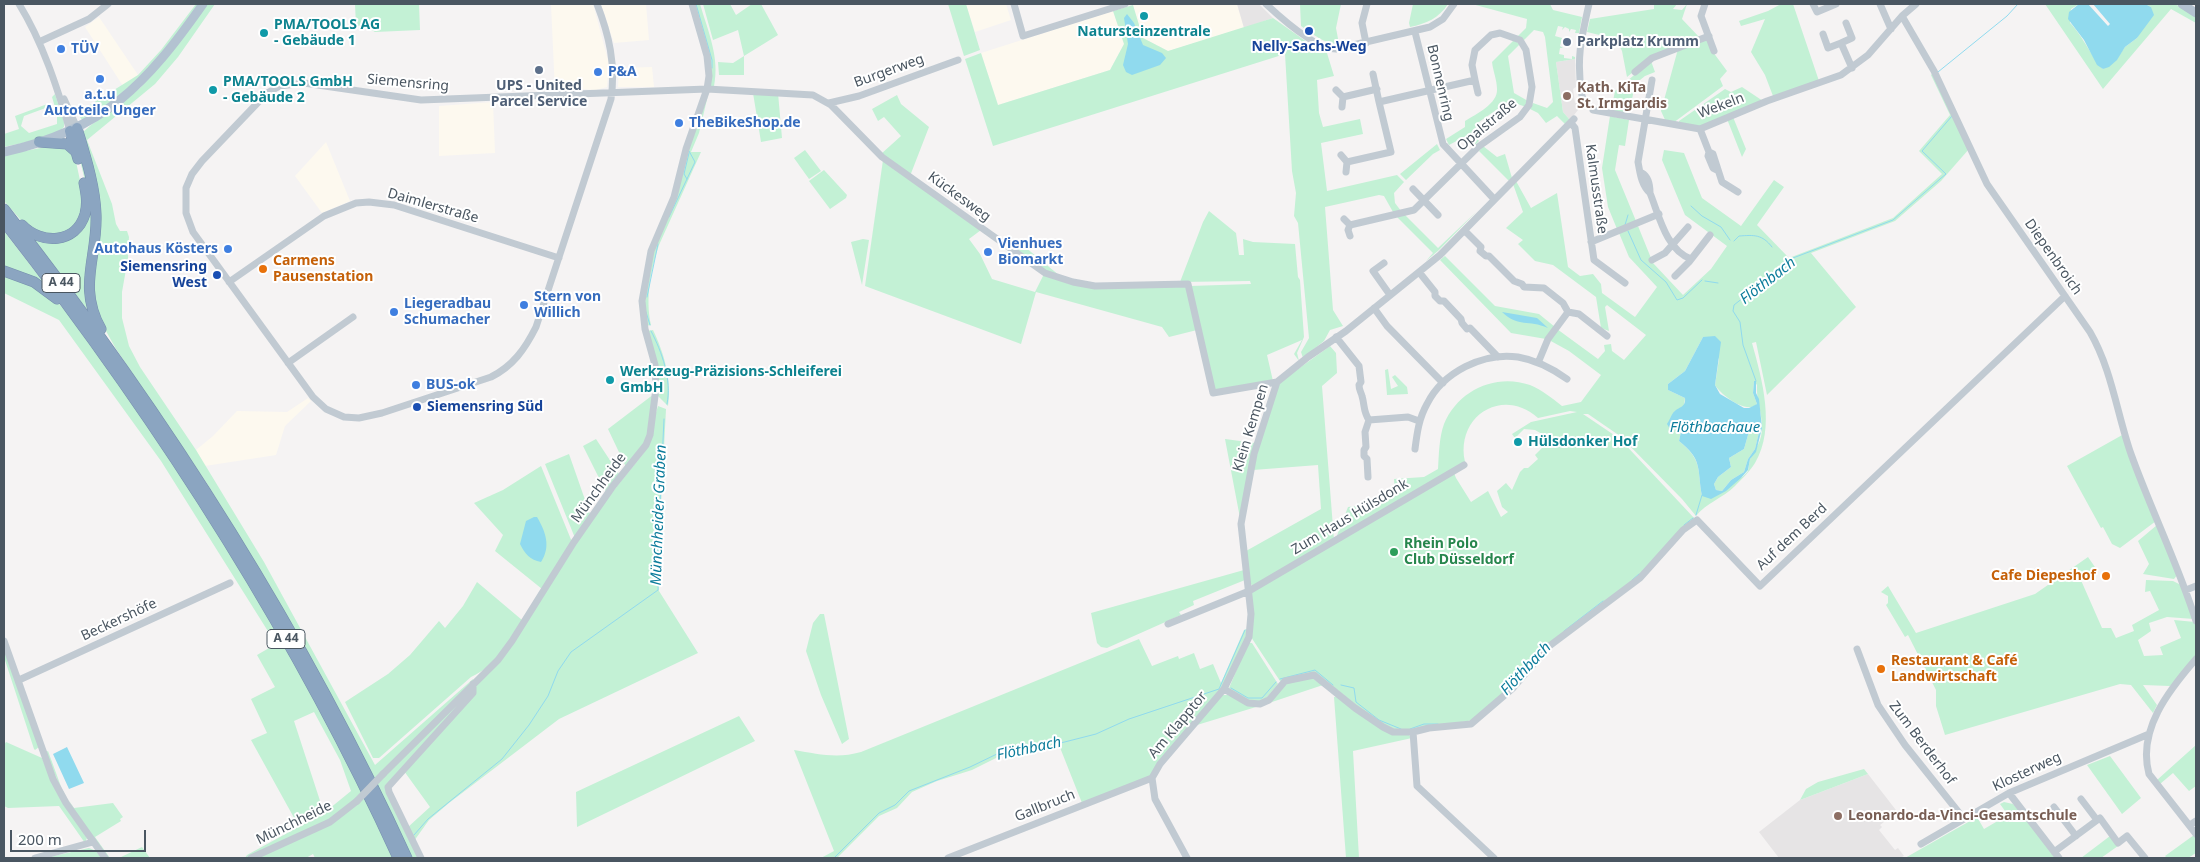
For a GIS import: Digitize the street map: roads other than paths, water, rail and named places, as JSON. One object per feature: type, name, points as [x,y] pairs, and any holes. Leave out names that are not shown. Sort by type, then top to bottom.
[{"type":"highway","points":[[4,203],[25,228],[36,236],[53,239],[71,233],[83,219],[87,203],[76,152],[74,129]]},
{"type":"highway","points":[[74,129],[96,211],[89,274],[90,299],[96,317],[113,349],[116,359]]},
{"type":"highway","points":[[39,142],[67,144],[76,152]]},
{"type":"highway","name":"A 44","points":[[4,209],[116,359],[201,484],[280,613],[351,743],[407,858]]},
{"type":"highway","name":"A 44","points":[[4,222],[95,343],[182,469],[260,593],[330,719],[398,858]]},
{"type":"highway","points":[[4,271],[25,277],[48,291],[83,332],[95,343]]},
{"type":"main road","points":[[4,152],[74,129],[106,110],[134,89],[177,40],[203,4]]},
{"type":"main road","points":[[2182,4],[2196,13]]},
{"type":"street","points":[[19,4],[39,42],[74,129]]},
{"type":"street","points":[[39,42],[89,19],[108,4]]},
{"type":"street","name":"Siemensring","points":[[597,4],[611,47],[613,68],[612,92],[606,116],[536,327],[527,346],[506,368],[491,377],[382,413],[359,418],[344,417],[326,409],[313,397],[193,232],[186,213],[186,188],[192,174],[260,99],[280,86],[304,83],[421,100],[612,92],[707,89]]},
{"type":"street","name":"Münchheide","points":[[250,858],[330,822],[357,801],[498,660],[574,542],[613,486],[646,445],[650,435],[656,388],[654,365],[642,312],[648,267],[651,250],[674,197],[686,149],[707,89],[707,56],[692,4]]},
{"type":"street","points":[[1014,4],[1023,36],[1113,5],[1125,4]]},
{"type":"street","points":[[1266,4],[1278,15],[1326,48],[1338,49],[1415,32]]},
{"type":"street","points":[[1366,43],[1362,23],[1367,4]]},
{"type":"street","name":"Bonnenring","points":[[1454,4],[1443,19],[1430,27],[1415,32],[1443,144],[1494,199]]},
{"type":"street","points":[[1584,100],[1578,61],[1589,4]]},
{"type":"street","points":[[1705,4],[1701,16],[1714,51]]},
{"type":"street","points":[[1813,4],[1817,12],[1836,4]]},
{"type":"street","points":[[1880,4],[1891,29]]},
{"type":"street","name":"Wekeln","points":[[1593,110],[1700,129],[1767,101],[1832,79],[1852,68],[1916,4]]},
{"type":"street","name":"Diepenbroich","points":[[1902,16],[1934,70],[1987,184],[2065,296],[2101,352],[2131,454],[2186,590]]},
{"type":"street","points":[[1823,34],[1828,48],[1852,38],[1846,23]]},
{"type":"street","name":"Opalstraße","points":[[1461,164],[1478,147],[1520,117],[1529,105],[1532,87],[1526,50],[1520,40],[1500,33],[1491,35],[1475,50],[1472,65],[1478,93]]},
{"type":"street","points":[[1635,72],[1653,58],[1709,36]]},
{"type":"street","points":[[1841,43],[1852,68]]},
{"type":"street","name":"Burgerweg","points":[[829,103],[859,96],[958,60]]},
{"type":"street","points":[[1347,162],[1391,152],[1373,74]]},
{"type":"street","points":[[1379,102],[1474,80]]},
{"type":"street","points":[[1652,80],[1638,164],[1642,173],[1646,176],[1650,186],[1650,193],[1673,245],[1685,257],[1691,259]]},
{"type":"street","name":"Kückesweg","points":[[707,89],[801,93],[817,96],[829,103],[882,157],[1045,273],[1073,282],[1095,286],[1188,284],[1213,393],[1277,382]]},
{"type":"street","points":[[1343,97],[1377,89]]},
{"type":"street","points":[[1336,90],[1343,97]]},
{"type":"street","points":[[1342,107],[1343,97]]},
{"type":"street","name":"Klein Kempen","points":[[1224,690],[1250,633],[1252,621],[1241,530],[1242,516],[1254,454],[1277,382],[1419,272],[1465,231],[1492,204],[1494,199],[1572,121]]},
{"type":"street","name":"Kalmusstraße","points":[[1572,121],[1575,128],[1594,260],[1625,283]]},
{"type":"street","points":[[1700,129],[1709,152],[1713,154],[1718,166],[1717,170],[1722,182],[1738,192]]},
{"type":"street","points":[[1341,155],[1347,162]]},
{"type":"street","points":[[1346,172],[1347,162]]},
{"type":"street","points":[[1350,225],[1414,210],[1461,164]]},
{"type":"street","points":[[1413,189],[1438,215]]},
{"type":"street","name":"Daimlerstraße","points":[[229,282],[324,216],[356,203],[369,202],[394,205],[559,258]]},
{"type":"street","points":[[1591,242],[1659,214]]},
{"type":"street","points":[[1344,219],[1350,225]]},
{"type":"street","points":[[1350,225],[1348,230],[1350,236]]},
{"type":"street","points":[[1652,260],[1663,255],[1688,227]]},
{"type":"street","points":[[1465,231],[1481,248],[1480,251],[1489,256],[1514,281],[1532,288],[1535,286],[1544,288],[1561,301],[1568,312],[1578,314],[1607,336]]},
{"type":"street","points":[[1675,276],[1710,235]]},
{"type":"street","points":[[1384,263],[1373,271],[1390,295]]},
{"type":"street","points":[[1419,272],[1436,292],[1435,296],[1440,301],[1444,301],[1462,319],[1462,323],[1467,329],[1470,328],[1498,357]]},
{"type":"street","name":"Auf dem Berd","points":[[1413,732],[1429,728],[1466,726],[1478,720],[1513,688],[1548,647],[1640,578],[1683,530],[1697,520],[1760,586],[2065,296]]},
{"type":"street","points":[[1374,308],[1387,326],[1442,382]]},
{"type":"street","points":[[1538,363],[1548,339],[1568,312]]},
{"type":"street","points":[[288,363],[353,317]]},
{"type":"street","points":[[1336,336],[1360,367],[1361,382],[1359,391],[1362,394],[1364,411],[1369,420],[1365,432],[1366,447],[1364,450],[1364,456],[1367,459],[1368,477]]},
{"type":"street","points":[[1415,448],[1419,420],[1428,402],[1442,382],[1458,371],[1480,360],[1498,357],[1518,357],[1538,363],[1567,380]]},
{"type":"street","points":[[1369,420],[1408,417],[1419,420]]},
{"type":"street","name":"Zum Haus Hülsdonk","points":[[1249,591],[1464,465]]},
{"type":"street","name":"Beckershöfe","points":[[19,680],[230,584]]},
{"type":"street","points":[[2196,586],[2186,590],[2196,621]]},
{"type":"street","points":[[1168,624],[1249,591]]},
{"type":"street","points":[[4,641],[51,774],[65,802],[105,858]]},
{"type":"street","name":"Zum Berderhof","points":[[1857,649],[1878,705],[1905,745],[1964,819]]},
{"type":"street","points":[[2196,659],[2171,687],[2158,711],[2149,734],[2146,765],[2149,774],[2193,823],[2196,834]]},
{"type":"street","points":[[1224,690],[1248,703],[1260,704],[1269,700],[1285,681],[1314,675],[1383,728],[1401,733],[1413,732],[1417,786],[1494,858]]},
{"type":"street","points":[[421,858],[388,787],[473,693],[473,684]]},
{"type":"street","name":"Am Klapptor","points":[[1187,858],[1155,799],[1152,778],[1160,764],[1224,690]]},
{"type":"street","name":"Klosterweg","points":[[1921,844],[2009,792],[2149,734]]},
{"type":"street","name":"Gallbruch","points":[[948,858],[1152,778]]},
{"type":"street","points":[[2009,792],[2059,858]]},
{"type":"street","points":[[2081,799],[2097,820]]},
{"type":"street","points":[[2054,807],[2076,836]]},
{"type":"street","points":[[2054,852],[2100,818],[2118,843],[2127,836],[2145,858]]},
{"type":"street","points":[[35,858],[93,842]]},
{"type":"water","points":[[2079,4],[2088,4],[2108,26],[2110,24],[2093,4],[2145,4],[2151,7],[2154,15],[2137,38],[2125,47],[2117,60],[2109,67],[2103,69],[2097,65],[2084,40],[2068,19],[2069,12]]},
{"type":"water","points":[[1127,14],[1134,23],[1143,45],[1162,53],[1166,58],[1160,65],[1132,75],[1126,72],[1123,65],[1128,44],[1124,18]]},
{"type":"water","points":[[1502,312],[1537,318],[1548,328],[1541,325],[1519,322]]},
{"type":"water","name":"Flöthbachaue","points":[[1715,336],[1721,342],[1715,385],[1720,394],[1744,408],[1749,408],[1757,404],[1753,393],[1754,381],[1756,381],[1756,393],[1759,399],[1762,428],[1756,452],[1750,459],[1748,470],[1726,491],[1711,499],[1702,496],[1696,459],[1679,441],[1682,427],[1680,423],[1676,424],[1674,429],[1670,429],[1667,424],[1673,413],[1685,401],[1685,398],[1668,390],[1668,384],[1685,371],[1703,337]],"holes":[[[1753,426],[1760,428],[1755,449],[1748,459],[1744,472],[1731,480],[1722,491],[1716,490],[1714,484],[1718,477],[1731,467],[1729,458],[1744,449],[1750,428]]]},
{"type":"water","points":[[537,517],[540,523],[547,545],[541,562],[528,556],[520,544],[526,521]]},
{"type":"water","points":[[67,747],[84,783],[69,789],[53,754]]},
{"type":"waterway","name":"Münchheider Graben","points":[[696,4],[712,60],[712,68]]},
{"type":"waterway","name":"Flöthbach","points":[[1938,72],[2007,16],[2018,4]]},
{"type":"waterway","name":"Flöthbach","points":[[1756,381],[1743,345],[1740,322],[1733,311],[1734,305],[1763,282],[1781,272],[1793,258],[1893,220],[1946,174],[1922,151],[1952,116]]},
{"type":"waterway","name":"Münchheider Graben","points":[[669,217],[695,162],[689,151]]},
{"type":"waterway","name":"Münchheider Graben","points":[[687,179],[684,174],[689,153]]},
{"type":"waterway","points":[[1691,206],[1702,216],[1721,227],[1730,240]]},
{"type":"waterway","points":[[1625,225],[1628,215]]},
{"type":"waterway","points":[[1628,231],[1641,260],[1666,282],[1677,300],[1683,298],[1702,280]]},
{"type":"waterway","points":[[1734,241],[1739,236],[1753,236],[1765,240],[1772,247]]},
{"type":"waterway","name":"Münchheider Graben","points":[[647,297],[658,244]]},
{"type":"waterway","points":[[1705,281],[1718,283]]},
{"type":"waterway","name":"Münchheider Graben","points":[[646,312],[650,325]]},
{"type":"waterway","name":"Münchheider Graben","points":[[651,331],[665,366],[668,385],[667,404]]},
{"type":"waterway","name":"Münchheider Graben","points":[[414,835],[428,819],[502,759],[529,725],[548,696],[558,671],[571,652],[658,590],[658,544],[656,541],[659,525],[664,419]]},
{"type":"waterway","name":"Flöthbach","points":[[1696,515],[1702,495]]},
{"type":"waterway","name":"Flöthbach","points":[[1684,525],[1693,518]]},
{"type":"waterway","name":"Flöthbach","points":[[1632,580],[1639,574]]},
{"type":"waterway","name":"Flöthbach","points":[[1564,631],[1603,601]]},
{"type":"waterway","name":"Flöthbach","points":[[834,858],[879,813],[895,805],[909,791],[970,767],[999,753],[1041,748],[1096,734],[1129,719],[1219,689],[1245,630]]},
{"type":"waterway","name":"Flöthbach","points":[[1280,679],[1315,670],[1333,685]]},
{"type":"waterway","name":"Flöthbach","points":[[1231,688],[1248,698],[1262,698],[1276,682]]},
{"type":"waterway","name":"Flöthbach","points":[[1341,685],[1354,688],[1356,702],[1379,720],[1401,729]]},
{"type":"waterway","name":"Flöthbach","points":[[1410,729],[1424,724],[1438,724]]},
{"type":"place","name":"Natursteinzentrale","points":[[1144,16]]},
{"type":"place","name":"Nelly-Sachs-Weg","points":[[1309,31]]},
{"type":"place","name":"PMA/TOOLS AG - Gebäude 1","points":[[264,33]]},
{"type":"place","name":"Parkplatz Krumm","points":[[1567,42]]},
{"type":"place","name":"TÜV","points":[[61,49]]},
{"type":"place","name":"UPS - United Parcel Service","points":[[539,70]]},
{"type":"place","name":"P&A","points":[[598,72]]},
{"type":"place","name":"a.t.u Autoteile Unger","points":[[100,79]]},
{"type":"place","name":"PMA/TOOLS GmbH - Gebäude 2","points":[[213,90]]},
{"type":"place","name":"Kath. KiTa St. Irmgardis","points":[[1567,96]]},
{"type":"place","name":"TheBikeShop.de","points":[[679,123]]},
{"type":"place","name":"Autohaus Kösters","points":[[228,249]]},
{"type":"place","name":"Vienhues Biomarkt","points":[[988,252]]},
{"type":"place","name":"Carmens Pausenstation","points":[[263,269]]},
{"type":"place","name":"Siemensring West","points":[[217,275]]},
{"type":"place","name":"Stern von Willich","points":[[524,305]]},
{"type":"place","name":"Liegeradbau Schumacher","points":[[394,312]]},
{"type":"place","name":"Werkzeug-Präzisions-Schleiferei GmbH","points":[[610,380]]},
{"type":"place","name":"BUS-ok","points":[[416,385]]},
{"type":"place","name":"Siemensring Süd","points":[[417,407]]},
{"type":"place","name":"Hülsdonker Hof","points":[[1518,442]]},
{"type":"place","name":"Rhein Polo Club Düsseldorf","points":[[1394,552]]},
{"type":"place","name":"Cafe Diepeshof","points":[[2106,576]]},
{"type":"place","name":"Restaurant & Café Landwirtschaft","points":[[1881,669]]},
{"type":"place","name":"Leonardo-da-Vinci-Gesamtschule","points":[[1838,816]]}]
